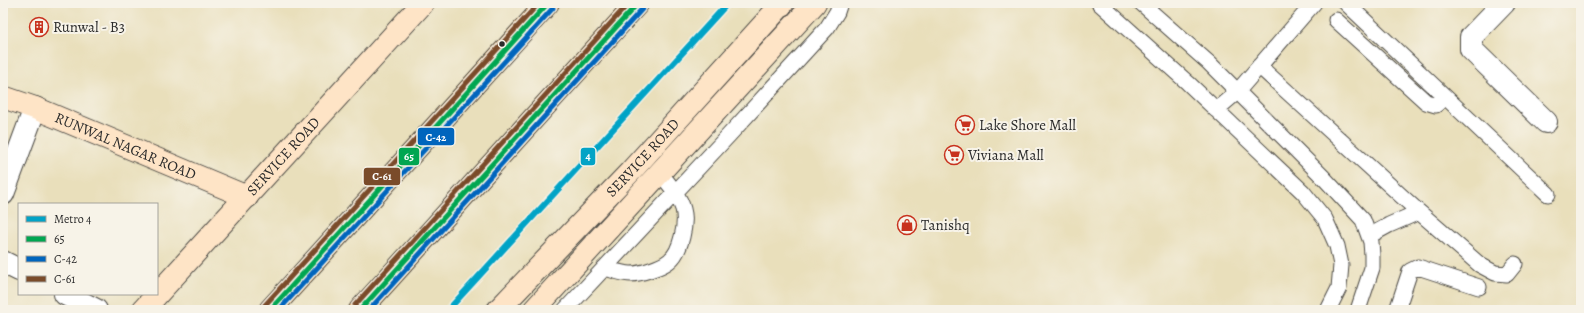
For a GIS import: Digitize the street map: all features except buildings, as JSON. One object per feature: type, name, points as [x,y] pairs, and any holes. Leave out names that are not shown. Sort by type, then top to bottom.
[{"type":"highway","points":[[270,310],[548,3]]},
{"type":"highway","points":[[360,310],[638,3]]},
{"type":"street","name":"SERVICE ROAD","points":[[498,310],[631,171],[783,3]]},
{"type":"street","name":"SERVICE ROAD","points":[[534,310],[816,3]]},
{"type":"street","points":[[1504,3],[1471,37],[1471,49],[1546,122]]},
{"type":"street","name":"SERVICE ROAD","points":[[158,294],[247,197],[417,5]]},
{"type":"street","name":"RUNWAL NAGAR ROAD","points":[[3,97],[35,108],[247,197]]},
{"type":"street","points":[[3,194],[35,108]]},
{"type":"street","points":[[3,262],[18,270]]},
{"type":"street","points":[[67,295],[96,310]]},
{"type":"street","name":"SERVICE ROAD","points":[[143,310],[157,295]]},
{"type":"lane","points":[[565,310],[730,135],[827,28],[837,12],[840,3]]},
{"type":"lane","points":[[1099,3],[1304,192],[1325,219],[1337,246],[1341,265],[1339,288],[1328,310]]},
{"type":"lane","points":[[1141,3],[1209,63],[1323,177],[1363,220],[1371,242],[1372,268],[1358,310]]},
{"type":"lane","points":[[1216,110],[1237,92],[1314,3]]},
{"type":"lane","points":[[1346,3],[1548,194]]},
{"type":"lane","points":[[1336,20],[1426,102],[1436,104],[1445,97]]},
{"type":"lane","points":[[1259,66],[1419,212],[1480,265],[1495,273],[1507,274],[1515,264]]},
{"type":"lane","points":[[714,114],[730,135]]},
{"type":"lane","points":[[604,268],[632,274],[654,268],[669,261],[677,251],[684,229],[683,210],[675,192],[660,173]]},
{"type":"lane","points":[[1369,236],[1389,225],[1419,212]]},
{"type":"lane","points":[[1397,310],[1410,271],[1418,267],[1479,287]]},
{"type":"metro line","name":"4","points":[[448,310],[728,3]]},
{"type":"transit line","name":"C-61","points":[[265,305],[539,3]]},
{"type":"transit line","name":"65","points":[[270,310],[548,3]]},
{"type":"transit line","name":"C-61","points":[[355,305],[629,3]]},
{"type":"transit line","name":"65","points":[[360,310],[638,3]]},
{"type":"transit line","name":"C-42","points":[[279,310],[553,8]]},
{"type":"transit line","name":"C-42","points":[[369,310],[643,8]]},
{"type":"place","name":"Runwal - B3","points":[[39,27]]},
{"type":"place","name":"Lake Shore Mall","points":[[965,125]]},
{"type":"place","name":"Viviana Mall","points":[[954,155]]},
{"type":"place","name":"Tanishq","points":[[907,225]]}]
